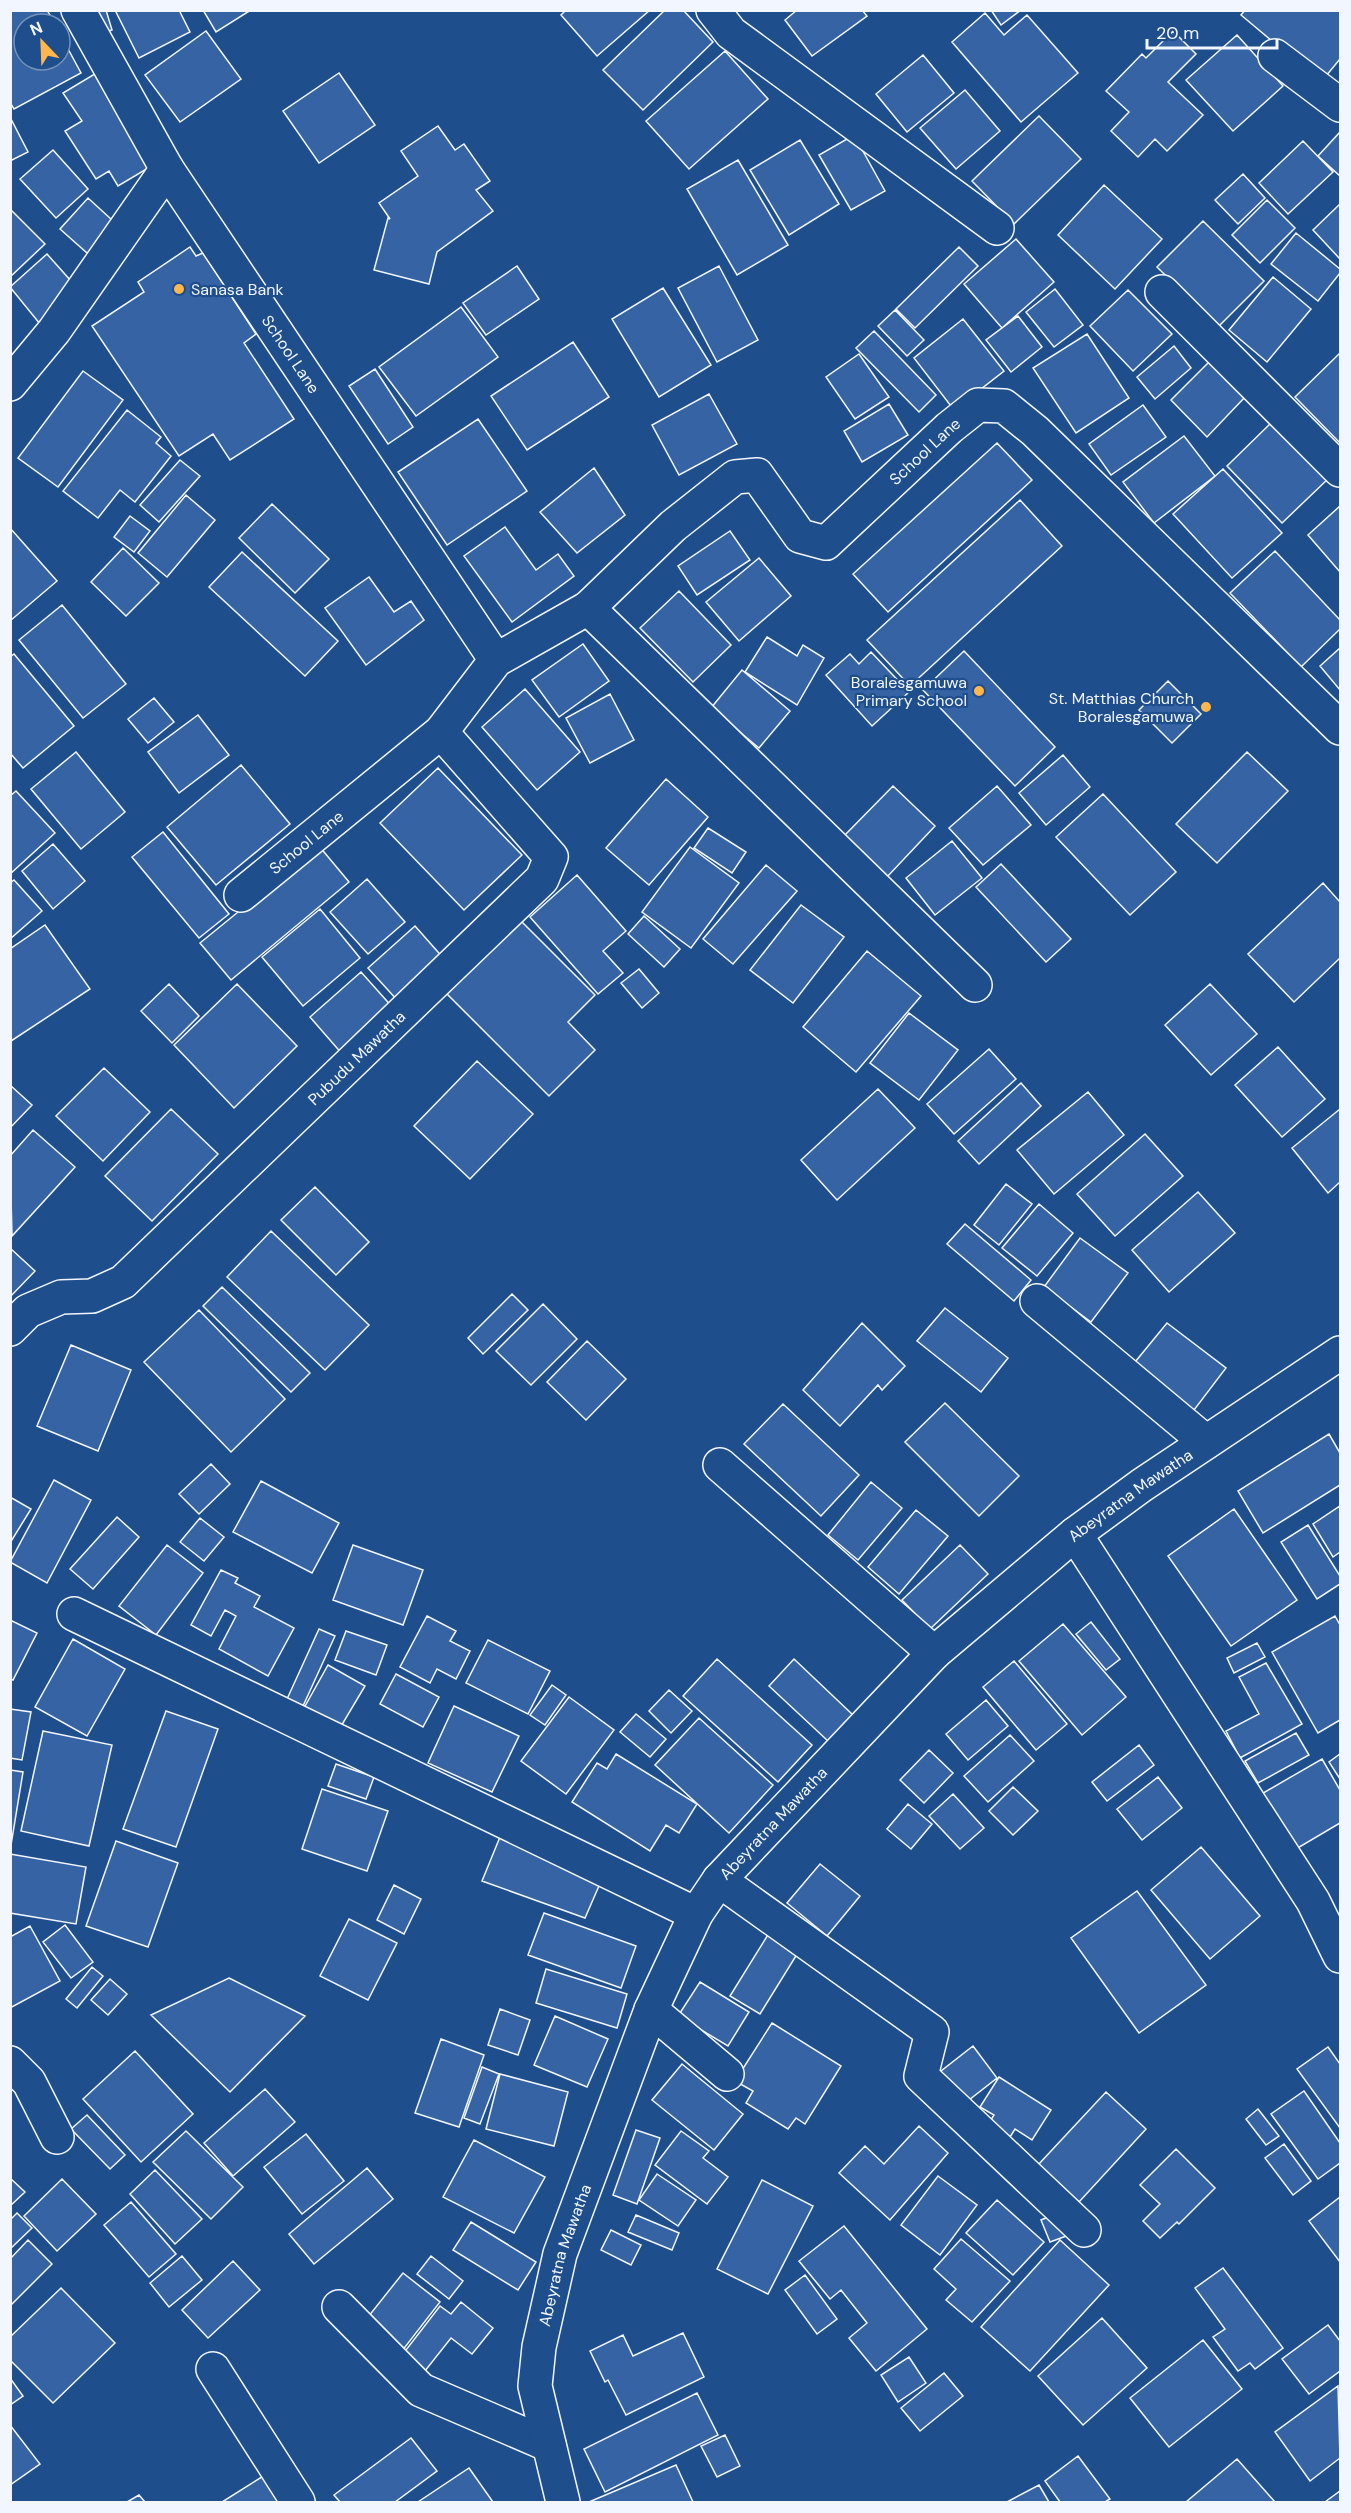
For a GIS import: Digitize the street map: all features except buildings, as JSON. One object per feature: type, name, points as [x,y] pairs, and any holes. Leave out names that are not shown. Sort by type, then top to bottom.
[{"type":"street","name":"School Lane","points":[[78,10],[166,169],[496,660]]},
{"type":"street","points":[[713,10],[731,33],[997,228]]},
{"type":"street","points":[[1275,56],[1341,105]]},
{"type":"street","points":[[10,384],[54,331],[166,169]]},
{"type":"street","points":[[1162,292],[1341,470]]},
{"type":"street","name":"School Lane","points":[[241,895],[441,732],[496,660],[588,608],[673,526],[735,477],[757,475],[800,536],[826,543],[949,428],[978,405],[1004,406],[1035,431],[1341,729]]},
{"type":"street","points":[[588,608],[975,985]]},
{"type":"street","name":"Pubudu Mawatha","points":[[10,1329],[28,1311],[61,1297],[92,1296],[123,1282],[542,879],[551,857],[441,732]]},
{"type":"street","points":[[1037,1301],[1206,1442]]},
{"type":"street","name":"Abeyratna Mawatha","points":[[563,2502],[535,2386],[539,2347],[560,2254],[651,2010],[696,1914],[719,1880],[934,1653],[1075,1534],[1206,1442],[1337,1361]]},
{"type":"street","points":[[720,1466],[934,1653]]},
{"type":"street","points":[[1075,1534],[1313,1901],[1341,1956]]},
{"type":"street","points":[[74,1614],[696,1914]]},
{"type":"street","points":[[719,1880],[932,2032],[921,2076],[1084,2230]]},
{"type":"street","points":[[651,2010],[727,2074]]},
{"type":"street","points":[[10,2063],[29,2082],[57,2137]]},
{"type":"street","points":[[339,2307],[421,2390],[549,2445]]},
{"type":"street","points":[[213,2369],[298,2502]]},
{"type":"place","name":"Sanasa Bank","points":[[179,289]]},
{"type":"place","name":"Boralesgamuwa Primary School","points":[[979,691]]},
{"type":"place","name":"St. Matthias Church Boralesgamuwa","points":[[1206,707]]}]
